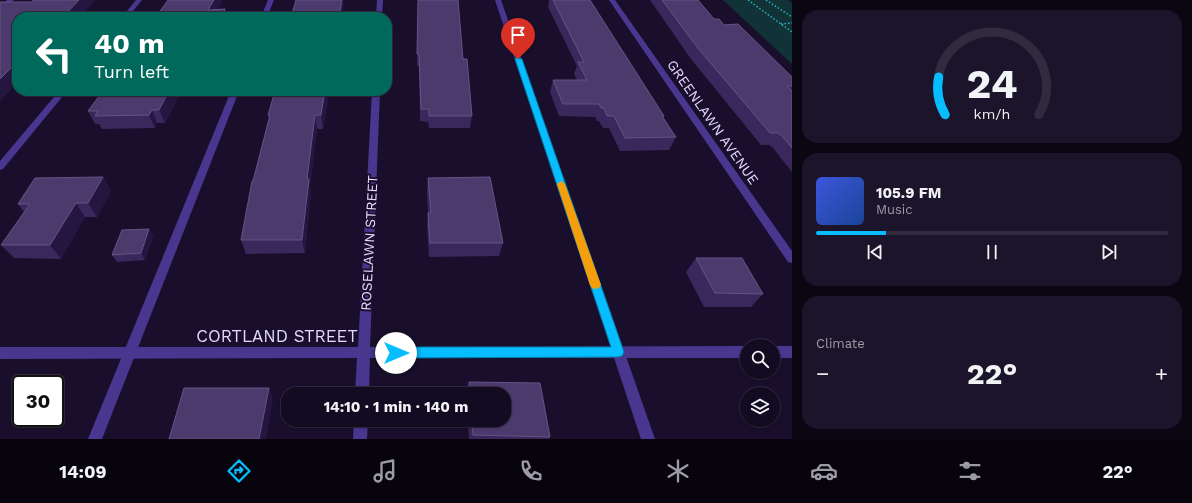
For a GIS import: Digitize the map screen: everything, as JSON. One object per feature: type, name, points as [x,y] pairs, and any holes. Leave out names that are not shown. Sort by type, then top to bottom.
[{"type":"street","points":[[0,9],[11,0]]},
{"type":"street","points":[[129,12],[139,0]]},
{"type":"street","points":[[266,12],[271,0]]},
{"type":"street","points":[[379,12],[380,0]]},
{"type":"street","points":[[498,0],[648,439]]},
{"type":"street","name":"GREENLAWN AVENUE","points":[[612,0],[792,259]]},
{"type":"street","points":[[0,167],[59,96]]},
{"type":"street","points":[[95,439],[232,96]]},
{"type":"street","name":"ROSELAWN STREET","points":[[362,387],[376,96]]},
{"type":"street","name":"CORTLAND STREET","points":[[0,353],[740,352]]},
{"type":"street","points":[[780,352],[792,352]]},
{"type":"street","points":[[360,439],[361,427]]},
{"type":"path","points":[[748,0],[792,32]]},
{"type":"path","points":[[766,0],[792,17]]},
{"type":"path","points":[[780,24],[792,23]]},
{"type":"green space","points":[[723,0],[788,0],[792,3],[792,64]]},
{"type":"building","points":[[34,0],[79,0],[68,12],[12,12],[12,67],[0,79],[0,2],[31,2]]},
{"type":"building","points":[[168,0],[214,0],[208,10],[225,9],[224,12],[160,12]]},
{"type":"building","points":[[296,0],[342,0],[340,12],[292,12]]},
{"type":"building","points":[[418,0],[458,0],[463,59],[467,59],[472,116],[429,116],[429,109],[421,109],[419,54],[417,54]]},
{"type":"building","points":[[553,0],[590,0],[676,137],[625,138],[614,116],[607,116],[604,108],[601,108],[599,104],[563,104],[553,80],[587,80],[578,62],[584,62]]},
{"type":"building","points":[[662,0],[698,0],[714,19],[719,19],[724,25],[738,24],[792,77],[792,86],[787,86],[792,91],[792,148],[778,133],[770,133],[697,47]]},
{"type":"building","points":[[99,96],[166,96],[159,110],[152,110],[149,115],[95,116],[98,111],[88,111]]},
{"type":"building","points":[[274,96],[324,96],[321,115],[315,115],[307,179],[309,179],[302,240],[241,240],[252,181],[270,115],[268,115]]},
{"type":"building","points":[[103,177],[88,203],[76,203],[50,245],[1,245],[30,204],[18,204],[35,178]]},
{"type":"building","points":[[490,177],[503,243],[430,243],[428,213],[431,213],[428,178]]},
{"type":"building","points":[[149,229],[141,253],[112,255],[122,230]]},
{"type":"building","points":[[696,258],[742,258],[763,294],[715,293]]},
{"type":"building","points":[[469,382],[540,383],[550,437],[473,435],[472,427],[511,427],[511,387],[469,387]]},
{"type":"building","points":[[184,388],[269,388],[259,439],[169,439]]},
{"type":"slow traffic","points":[[561,184],[595,285]]},
{"type":"route","points":[[396,353],[618,352],[518,59]]}]
